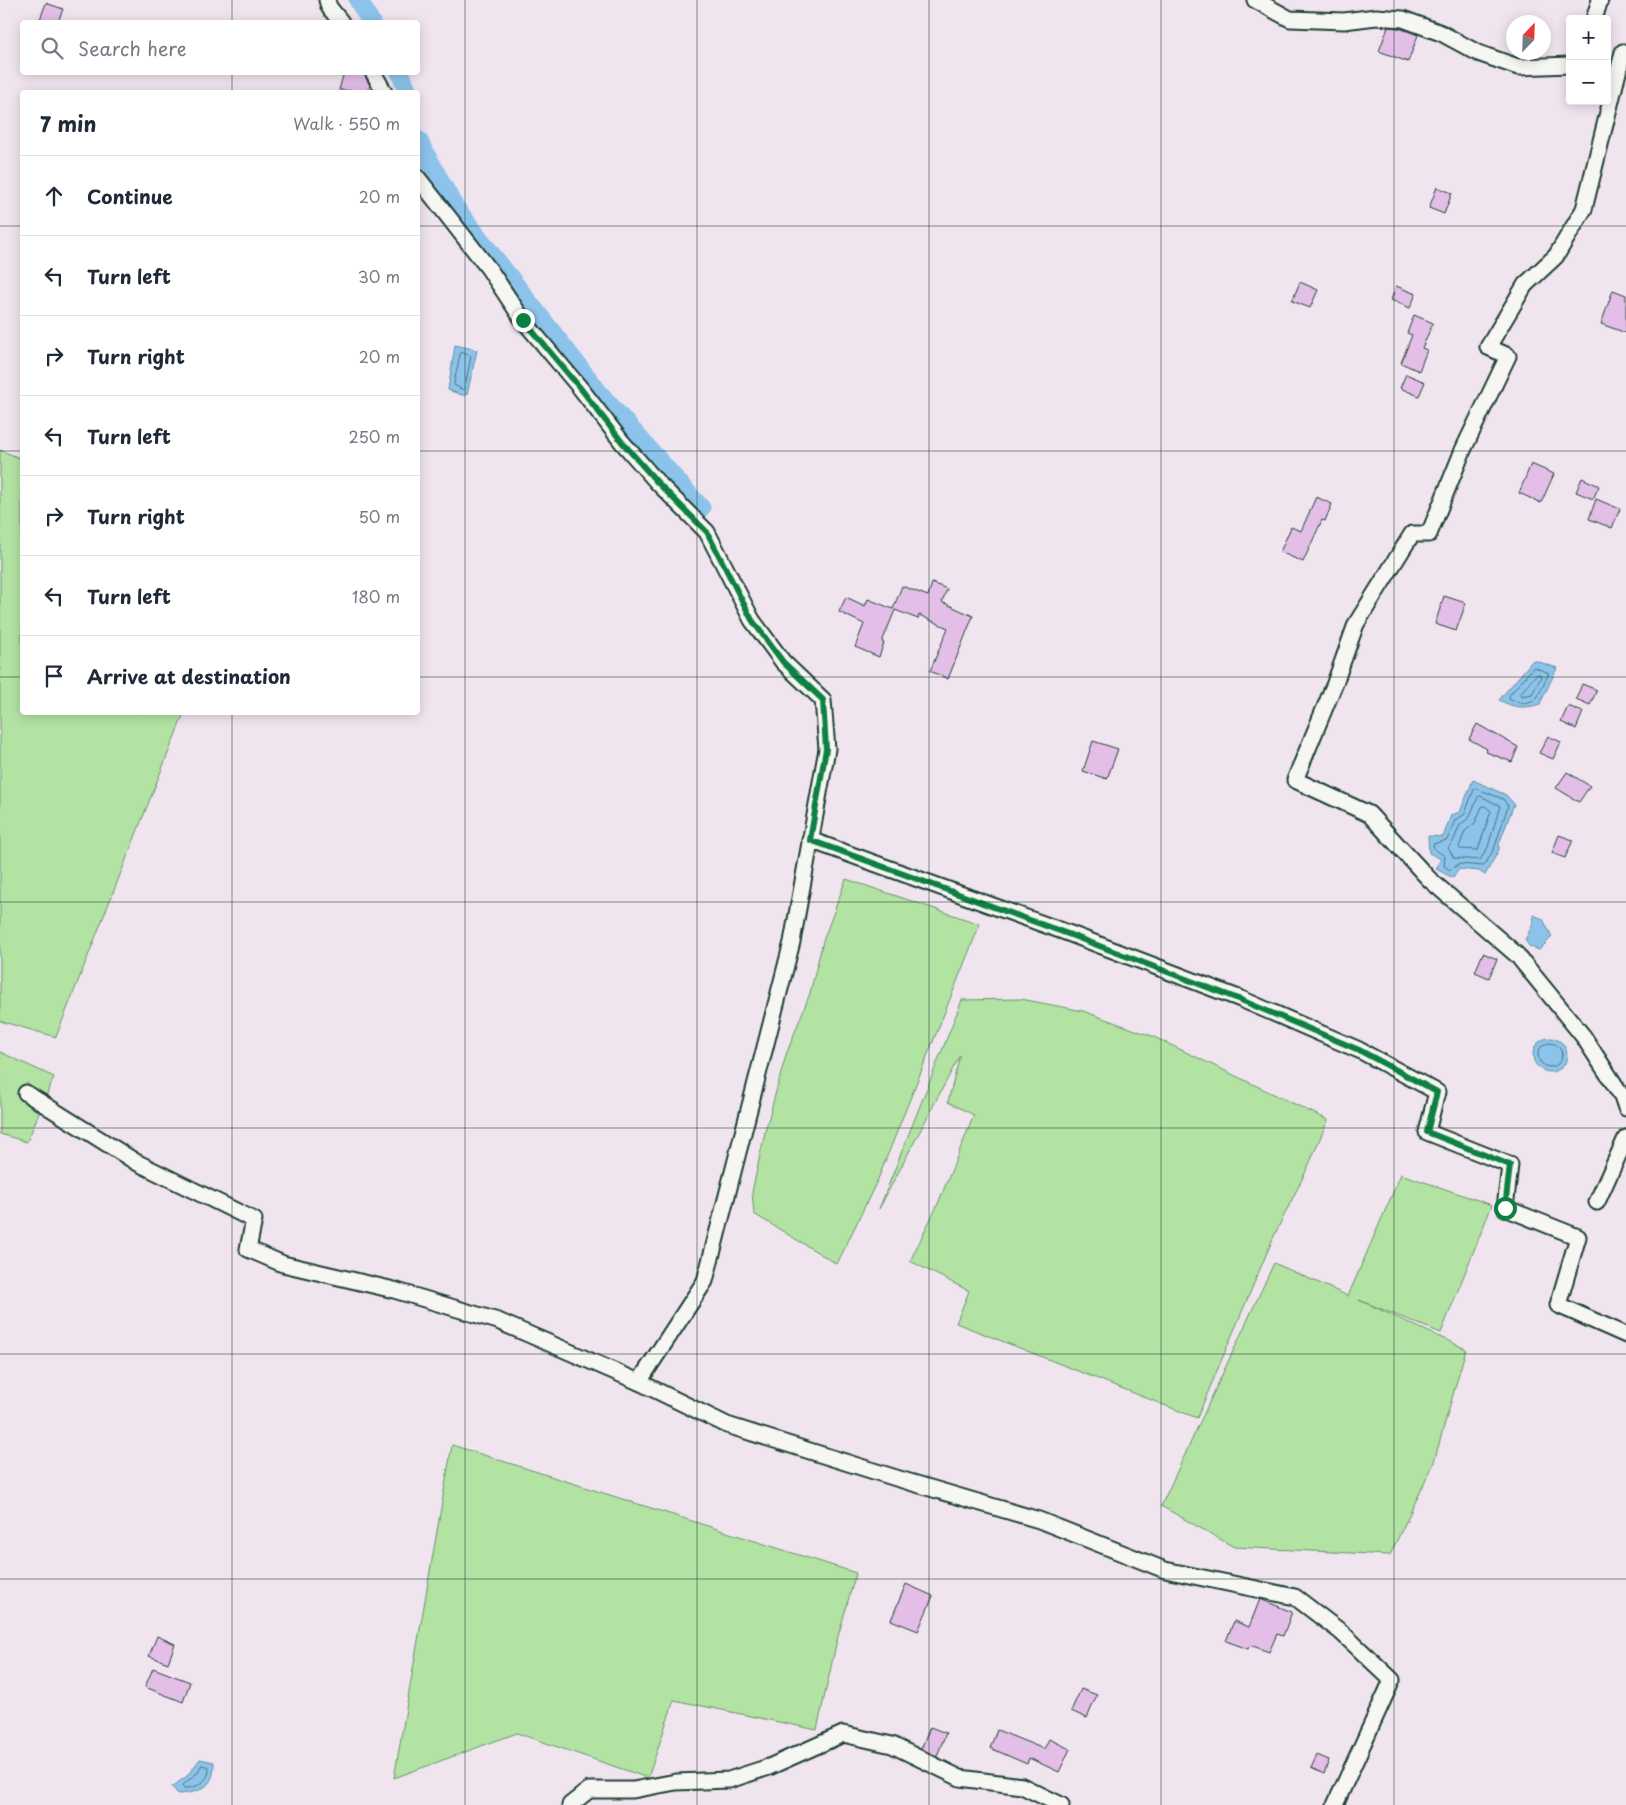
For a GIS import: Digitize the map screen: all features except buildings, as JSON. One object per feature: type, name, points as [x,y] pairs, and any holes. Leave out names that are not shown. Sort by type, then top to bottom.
[{"type":"street","points":[[327,0],[329,7],[339,20]]},
{"type":"street","points":[[1255,0],[1290,19],[1344,21],[1376,17],[1403,19],[1441,33],[1478,52],[1518,67],[1566,65]]},
{"type":"street","points":[[1595,15],[1600,0]]},
{"type":"street","points":[[1611,55],[1625,52],[1584,209],[1556,256],[1525,285],[1488,347],[1508,356],[1463,450],[1429,534],[1412,534],[1356,624],[1335,683],[1295,780],[1369,814],[1429,879],[1517,955],[1583,1036],[1622,1096],[1626,1108]]},
{"type":"street","points":[[375,75],[383,90]]},
{"type":"street","points":[[420,181],[489,269],[523,320],[581,389],[622,442],[657,482],[707,532],[752,620],[783,662],[823,700],[826,749],[792,942],[705,1281],[639,1382]]},
{"type":"street","points":[[810,840],[1059,930],[1241,1000],[1359,1050],[1437,1092],[1427,1132],[1510,1165],[1505,1208],[1578,1237],[1558,1305],[1626,1335]]},
{"type":"street","points":[[26,1093],[136,1162],[254,1220],[248,1249],[283,1264],[394,1290],[498,1321],[639,1382],[727,1424],[896,1478],[1039,1520],[1166,1570],[1295,1596],[1341,1632],[1392,1680],[1335,1805]]},
{"type":"street","points":[[1597,1202],[1626,1138]]},
{"type":"street","points":[[570,1805],[589,1790],[633,1790],[676,1782],[729,1780],[769,1767],[843,1734],[892,1745],[960,1778],[1022,1786],[1061,1805]]},
{"type":"green space","points":[[0,450],[20,458],[20,715],[183,715],[56,1037],[0,1021]]},
{"type":"green space","points":[[846,879],[980,924],[878,1179],[837,1264],[754,1214],[752,1192],[766,1128],[786,1055],[810,993],[823,941]]},
{"type":"green space","points":[[1021,999],[1083,1011],[1152,1036],[1328,1120],[1307,1169],[1274,1236],[1197,1418],[956,1323],[969,1291],[910,1261],[937,1206],[974,1115],[948,1102],[960,1055],[879,1209],[962,1000]]},
{"type":"green space","points":[[0,1052],[54,1077],[27,1142],[0,1134]]},
{"type":"green space","points":[[1401,1174],[1492,1205],[1441,1333],[1359,1300],[1466,1349],[1433,1465],[1390,1555],[1234,1547],[1161,1506],[1274,1263],[1348,1296]]},
{"type":"green space","points":[[452,1445],[856,1573],[837,1640],[817,1730],[674,1700],[648,1778],[517,1733],[394,1778]]},
{"type":"water","points":[[455,345],[477,350],[467,395],[448,390]]},
{"type":"water","points":[[1533,660],[1557,668],[1540,704],[1519,707],[1499,700]]},
{"type":"water","points":[[1473,780],[1506,795],[1514,804],[1499,844],[1499,850],[1485,875],[1479,871],[1459,869],[1453,878],[1436,869],[1441,859],[1429,853],[1428,836],[1443,837],[1451,815],[1460,812]]},
{"type":"water","points":[[1534,915],[1543,919],[1552,937],[1539,950],[1529,946],[1525,940],[1532,926]]},
{"type":"water","points":[[1550,1038],[1562,1043],[1567,1055],[1562,1067],[1550,1072],[1538,1067],[1533,1055],[1538,1043]]},
{"type":"water","points":[[200,1759],[214,1762],[214,1771],[209,1783],[199,1790],[178,1794],[172,1787],[187,1776]]},
{"type":"waterway","points":[[358,0],[370,20]]},
{"type":"waterway","points":[[401,75],[407,90]]},
{"type":"waterway","points":[[420,144],[454,206],[600,394],[701,508]]},
{"type":"route","points":[[523,320],[581,389],[622,442],[657,482],[707,532],[752,620],[783,662],[823,700],[826,749],[810,840],[1068,934],[1241,1000],[1359,1050],[1437,1092],[1427,1132],[1510,1165],[1505,1208]]}]
